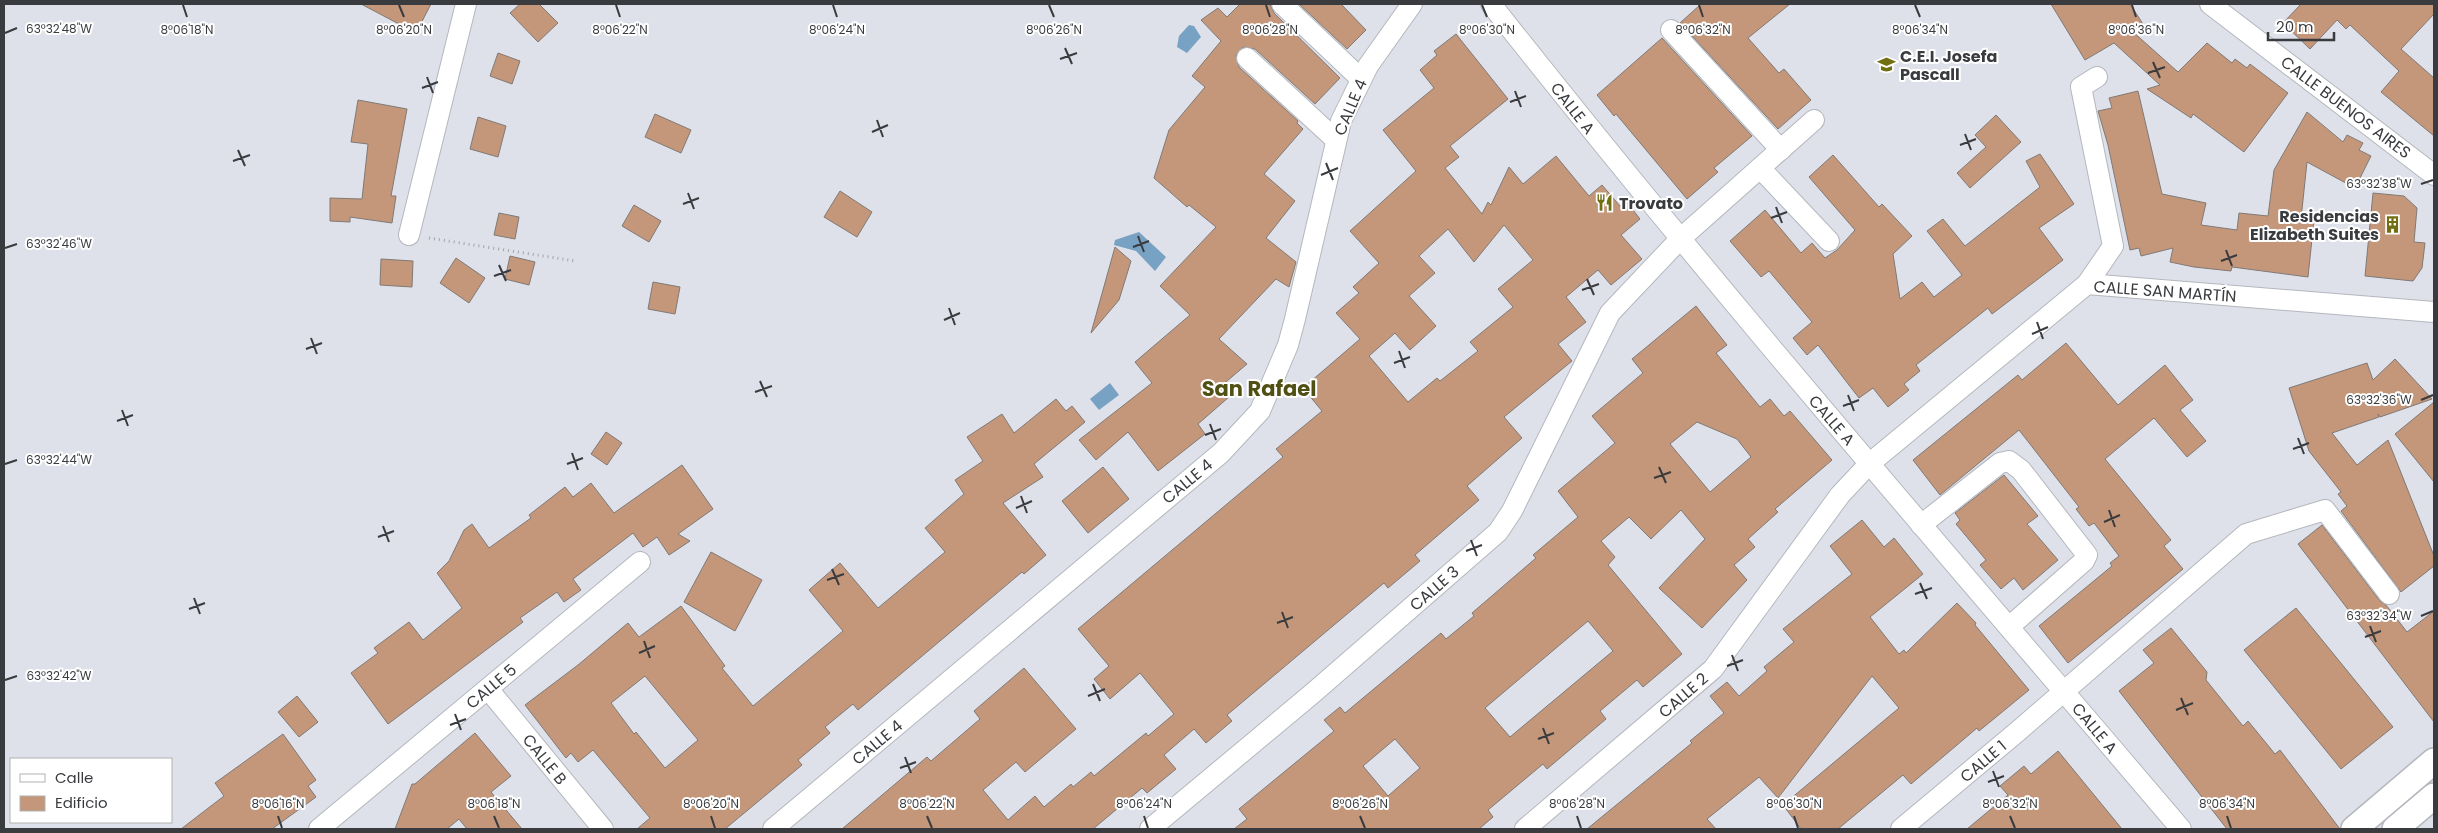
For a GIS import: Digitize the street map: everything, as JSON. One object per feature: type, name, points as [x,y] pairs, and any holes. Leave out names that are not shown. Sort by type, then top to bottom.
[{"type":"street","points":[[409,235],[466,4]]},
{"type":"street","points":[[1282,4],[1361,79]]},
{"type":"street","name":"CALLE 4","points":[[773,829],[1206,465],[1251,422],[1266,399],[1288,345],[1322,214],[1336,140],[1346,109],[1361,79],[1386,38],[1412,4]]},
{"type":"street","name":"CALLE A","points":[[1491,4],[1680,239],[1869,464],[2181,829]]},
{"type":"street","name":"CALLE BUENOS AIRES","points":[[2210,4],[2434,175]]},
{"type":"street","points":[[1671,30],[1781,150]]},
{"type":"street","points":[[1247,58],[1336,140]]},
{"type":"street","points":[[2087,284],[2113,246],[2081,87],[2097,78]]},
{"type":"street","name":"CALLE 3","points":[[1150,829],[1313,693],[1498,532],[1512,511],[1610,313],[1680,239],[1814,120]]},
{"type":"street","points":[[1760,168],[1829,240]]},
{"type":"street","name":"CALLE SAN MARTÍN","points":[[1869,464],[2087,284],[2434,312]]},
{"type":"street","points":[[1922,525],[2000,463],[2009,461],[2021,470],[2087,554],[2084,561],[2009,627]]},
{"type":"street","name":"CALLE 2","points":[[1524,829],[1713,669],[1840,495],[1869,464]]},
{"type":"street","name":"CALLE 1","points":[[1901,829],[2246,534],[2325,510],[2389,594]]},
{"type":"street","name":"CALLE 5","points":[[319,829],[640,562]]},
{"type":"street","name":"CALLE B","points":[[488,689],[603,829]]},
{"type":"street","points":[[2354,829],[2434,761]]},
{"type":"street","points":[[2395,829],[2434,796]]},
{"type":"path","points":[[409,235],[576,261]]},
{"type":"water","points":[[1189,25],[1194,26],[1201,37],[1187,53],[1177,47],[1179,36]]},
{"type":"water","points":[[1139,232],[1166,257],[1155,271],[1136,251],[1114,245],[1115,240]]},
{"type":"water","points":[[1110,383],[1119,395],[1099,410],[1090,399]]},
{"type":"building","points":[[361,4],[431,4],[416,33]]},
{"type":"building","points":[[520,4],[539,4],[558,23],[538,42],[510,13]]},
{"type":"building","points":[[1240,4],[1270,4],[1274,13],[1340,78],[1315,104],[1255,49],[1243,47],[1236,55],[1239,67],[1298,121],[1297,123],[1303,129],[1264,174],[1295,201],[1266,238],[1296,262],[1289,287],[1276,279],[1219,339],[1247,364],[1220,387],[1229,397],[1198,424],[1205,434],[1158,471],[1128,432],[1096,460],[1079,440],[1152,383],[1135,362],[1190,315],[1160,286],[1216,227],[1189,205],[1187,207],[1154,178],[1169,130],[1205,87],[1192,76],[1221,41],[1201,20],[1218,8],[1227,17]]},
{"type":"building","points":[[1299,4],[1341,4],[1366,30],[1347,49]]},
{"type":"building","points":[[1701,4],[1790,4],[1748,38],[1779,73],[1784,69],[1811,100],[1778,129],[1680,23]]},
{"type":"building","points":[[2051,4],[2130,4],[2143,24],[2132,31],[2178,72],[2207,43],[2232,63],[2235,59],[2247,68],[2250,64],[2288,93],[2244,152],[2193,114],[2191,118],[2147,89],[2160,85],[2114,43],[2085,60]]},
{"type":"building","points":[[2301,4],[2434,4],[2434,14],[2401,49],[2434,78],[2434,136],[2381,92],[2399,71],[2350,25],[2346,29],[2337,20],[2310,49],[2283,23]]},
{"type":"building","points":[[1456,34],[1508,99],[1450,146],[1459,157],[1445,168],[1482,214],[1488,202],[1491,205],[1509,167],[1523,184],[1556,156],[1589,196],[1602,185],[1620,206],[1626,201],[1640,219],[1621,235],[1642,259],[1611,285],[1598,270],[1566,297],[1586,322],[1558,344],[1572,361],[1504,417],[1522,438],[1467,486],[1479,500],[1415,555],[1420,561],[1388,588],[1384,583],[1227,715],[1232,721],[1206,743],[1194,729],[1164,755],[1176,769],[1147,793],[1142,788],[1093,829],[842,829],[927,757],[931,761],[980,719],[974,711],[1024,668],[1076,729],[1025,772],[1016,762],[983,790],[1008,820],[1035,796],[1044,807],[1071,784],[1073,787],[1091,772],[1094,776],[1146,733],[1148,736],[1174,714],[1140,673],[1110,699],[1094,679],[1109,666],[1078,629],[1283,457],[1276,449],[1322,411],[1303,388],[1360,339],[1336,313],[1359,293],[1353,287],[1379,263],[1350,231],[1416,171],[1383,130],[1434,88],[1420,70],[1437,55],[1434,51]],"holes":[[[1504,225],[1533,260],[1498,289],[1513,307],[1470,342],[1478,351],[1440,381],[1437,378],[1408,402],[1369,356],[1395,333],[1410,350],[1436,326],[1409,296],[1435,273],[1419,256],[1448,229],[1474,262]]]},
{"type":"building","points":[[1662,38],[1752,136],[1714,168],[1718,172],[1687,199],[1616,114],[1614,116],[1597,95]]},
{"type":"building","points":[[498,53],[520,61],[512,84],[490,76]]},
{"type":"building","points":[[2138,91],[2162,194],[2206,203],[2201,225],[2237,230],[2239,213],[2268,216],[2274,170],[2307,112],[2343,142],[2347,135],[2363,143],[2359,150],[2371,156],[2355,188],[2307,162],[2301,219],[2314,220],[2308,277],[2232,267],[2231,271],[2194,267],[2170,262],[2173,248],[2141,256],[2139,248],[2130,250],[2108,145],[2098,111],[2112,108],[2109,98]]},
{"type":"building","points":[[358,100],[407,109],[391,196],[396,196],[392,223],[350,217],[350,222],[330,221],[330,198],[362,199],[368,144],[351,142]]},
{"type":"building","points":[[655,114],[691,130],[681,153],[645,137]]},
{"type":"building","points":[[1996,115],[2021,142],[1970,188],[1957,173],[1986,147],[1975,135]]},
{"type":"building","points":[[478,117],[506,126],[498,157],[470,149]]},
{"type":"building","points":[[2040,154],[2074,204],[2039,228],[2063,260],[1992,314],[1988,308],[1916,365],[1920,371],[1904,384],[1909,390],[1888,407],[1873,388],[1859,398],[1818,345],[1807,355],[1793,338],[1812,322],[1769,271],[1761,277],[1730,241],[1765,210],[1801,253],[1812,243],[1825,258],[1837,250],[1855,230],[1809,177],[1833,155],[1879,207],[1882,204],[1912,236],[1893,254],[1900,299],[1922,282],[1934,297],[1962,275],[1927,231],[1943,219],[1965,246],[2040,187],[2026,161]]},
{"type":"building","points":[[840,191],[872,212],[857,237],[824,217]]},
{"type":"building","name":"Residencias Elizabeth Suites","points":[[2373,193],[2404,196],[2417,208],[2414,242],[2425,243],[2422,268],[2413,281],[2365,276]]},
{"type":"building","points":[[634,205],[661,221],[649,242],[622,226]]},
{"type":"building","points":[[499,213],[519,217],[515,239],[494,235]]},
{"type":"building","points":[[1115,247],[1131,261],[1119,300],[1091,333]]},
{"type":"building","points":[[510,256],[535,262],[529,285],[505,279]]},
{"type":"building","points":[[456,258],[485,278],[469,303],[440,283]]},
{"type":"building","points":[[381,259],[413,261],[412,287],[380,285]]},
{"type":"building","points":[[653,282],[680,287],[675,314],[648,309]]},
{"type":"building","points":[[1696,306],[1727,345],[1716,353],[1760,407],[1770,399],[1784,416],[1790,411],[1832,460],[1775,509],[1778,512],[1748,539],[1755,547],[1734,565],[1747,580],[1702,628],[1659,588],[1705,539],[1681,510],[1651,539],[1629,517],[1601,541],[1615,557],[1608,565],[1682,654],[1643,687],[1637,680],[1600,711],[1606,719],[1547,769],[1543,764],[1488,810],[1493,817],[1479,829],[1234,829],[1247,819],[1239,809],[1334,731],[1324,720],[1340,707],[1345,713],[1441,633],[1446,639],[1474,616],[1472,613],[1536,558],[1533,555],[1578,517],[1558,491],[1615,443],[1592,416],[1643,373],[1632,359]],"holes":[[[1697,422],[1737,439],[1751,457],[1710,492],[1670,444]],[[1588,621],[1613,651],[1510,737],[1485,708]],[[1395,739],[1420,768],[1388,796],[1363,766]]]},
{"type":"building","points":[[2066,343],[2118,405],[2165,365],[2193,400],[2180,410],[2206,441],[2187,457],[2154,418],[2105,459],[2171,540],[2164,546],[2183,569],[2068,663],[2039,626],[2112,566],[2110,563],[2119,556],[2094,523],[2089,526],[2076,509],[2079,507],[2019,430],[1940,495],[1913,460],[2018,375],[2022,380]]},
{"type":"building","points":[[2395,359],[2432,399],[2380,417],[2378,414],[2379,417],[2332,433],[2357,465],[2388,440],[2434,556],[2434,566],[2401,592],[2341,511],[2347,506],[2338,494],[2341,492],[2309,451],[2289,388],[2367,363],[2373,380]]},
{"type":"building","points":[[1056,399],[1066,411],[1072,406],[1085,422],[1034,464],[1043,477],[1003,503],[1046,555],[1024,574],[1022,572],[858,710],[853,704],[825,727],[830,733],[798,760],[802,765],[725,829],[637,829],[650,818],[593,750],[578,762],[571,753],[566,758],[525,705],[578,665],[628,623],[639,637],[681,606],[725,666],[722,668],[753,706],[843,631],[809,590],[840,563],[878,608],[945,552],[925,528],[964,494],[955,480],[983,461],[967,437],[1002,414],[1014,433]],"holes":[[[645,676],[698,740],[665,768],[636,732],[634,734],[611,703]]]},
{"type":"building","points":[[2434,402],[2434,482],[2395,434]]},
{"type":"building","points":[[606,432],[622,443],[607,465],[591,454]]},
{"type":"building","points":[[682,465],[713,509],[678,534],[690,541],[669,555],[657,537],[643,547],[633,533],[573,579],[581,590],[564,602],[557,592],[520,618],[523,622],[388,724],[351,673],[378,653],[374,648],[409,622],[423,640],[462,608],[437,573],[449,561],[464,530],[472,524],[489,548],[531,518],[529,515],[565,487],[573,497],[591,483],[614,513]]},
{"type":"building","points":[[1103,467],[1129,499],[1088,533],[1062,501]]},
{"type":"building","points":[[2004,475],[2038,516],[2027,524],[2058,560],[2023,590],[2014,578],[2001,589],[1980,565],[1986,560],[1956,524],[1960,520],[1955,513]]},
{"type":"building","points":[[1862,520],[1884,547],[1894,538],[1923,574],[1870,617],[1899,654],[1904,650],[1906,653],[1957,603],[1976,623],[1975,625],[2029,690],[1979,731],[1977,728],[1911,784],[1903,775],[1838,829],[1801,829],[1783,805],[1899,708],[1872,676],[1778,798],[1759,777],[1707,819],[1716,829],[1587,829],[1692,743],[1690,741],[1724,713],[1710,696],[1727,682],[1739,696],[1767,671],[1764,667],[1794,642],[1783,629],[1852,574],[1830,546]]},
{"type":"building","points":[[2322,525],[2380,601],[2386,605],[2407,632],[2434,611],[2434,722],[2298,544]]},
{"type":"building","points":[[711,552],[762,580],[735,631],[684,602]]},
{"type":"building","points":[[2296,608],[2393,727],[2341,769],[2244,650]]},
{"type":"building","points":[[2171,628],[2207,672],[2206,680],[2243,726],[2248,721],[2275,754],[2280,750],[2340,829],[2227,829],[2119,691],[2154,663],[2143,650]]},
{"type":"building","points":[[297,696],[318,722],[299,737],[278,712]]},
{"type":"building","points":[[475,733],[511,776],[491,792],[522,829],[467,829],[459,819],[447,829],[395,829],[412,784],[415,784]]},
{"type":"building","points":[[283,734],[316,780],[308,786],[316,797],[272,829],[181,829],[224,796],[215,783]]},
{"type":"building","points":[[2058,751],[2122,829],[1967,829],[2008,795],[2000,786],[2024,766],[2031,774]]},
{"type":"place","name":"C.E.I. Josefa Pascall","points":[[1886,65]]},
{"type":"place","name":"Trovato","points":[[1605,203]]},
{"type":"place","name":"Residencias Elizabeth Suites","points":[[2393,225]]},
{"type":"district","name":"San Rafael","points":[[1259,389]]}]
